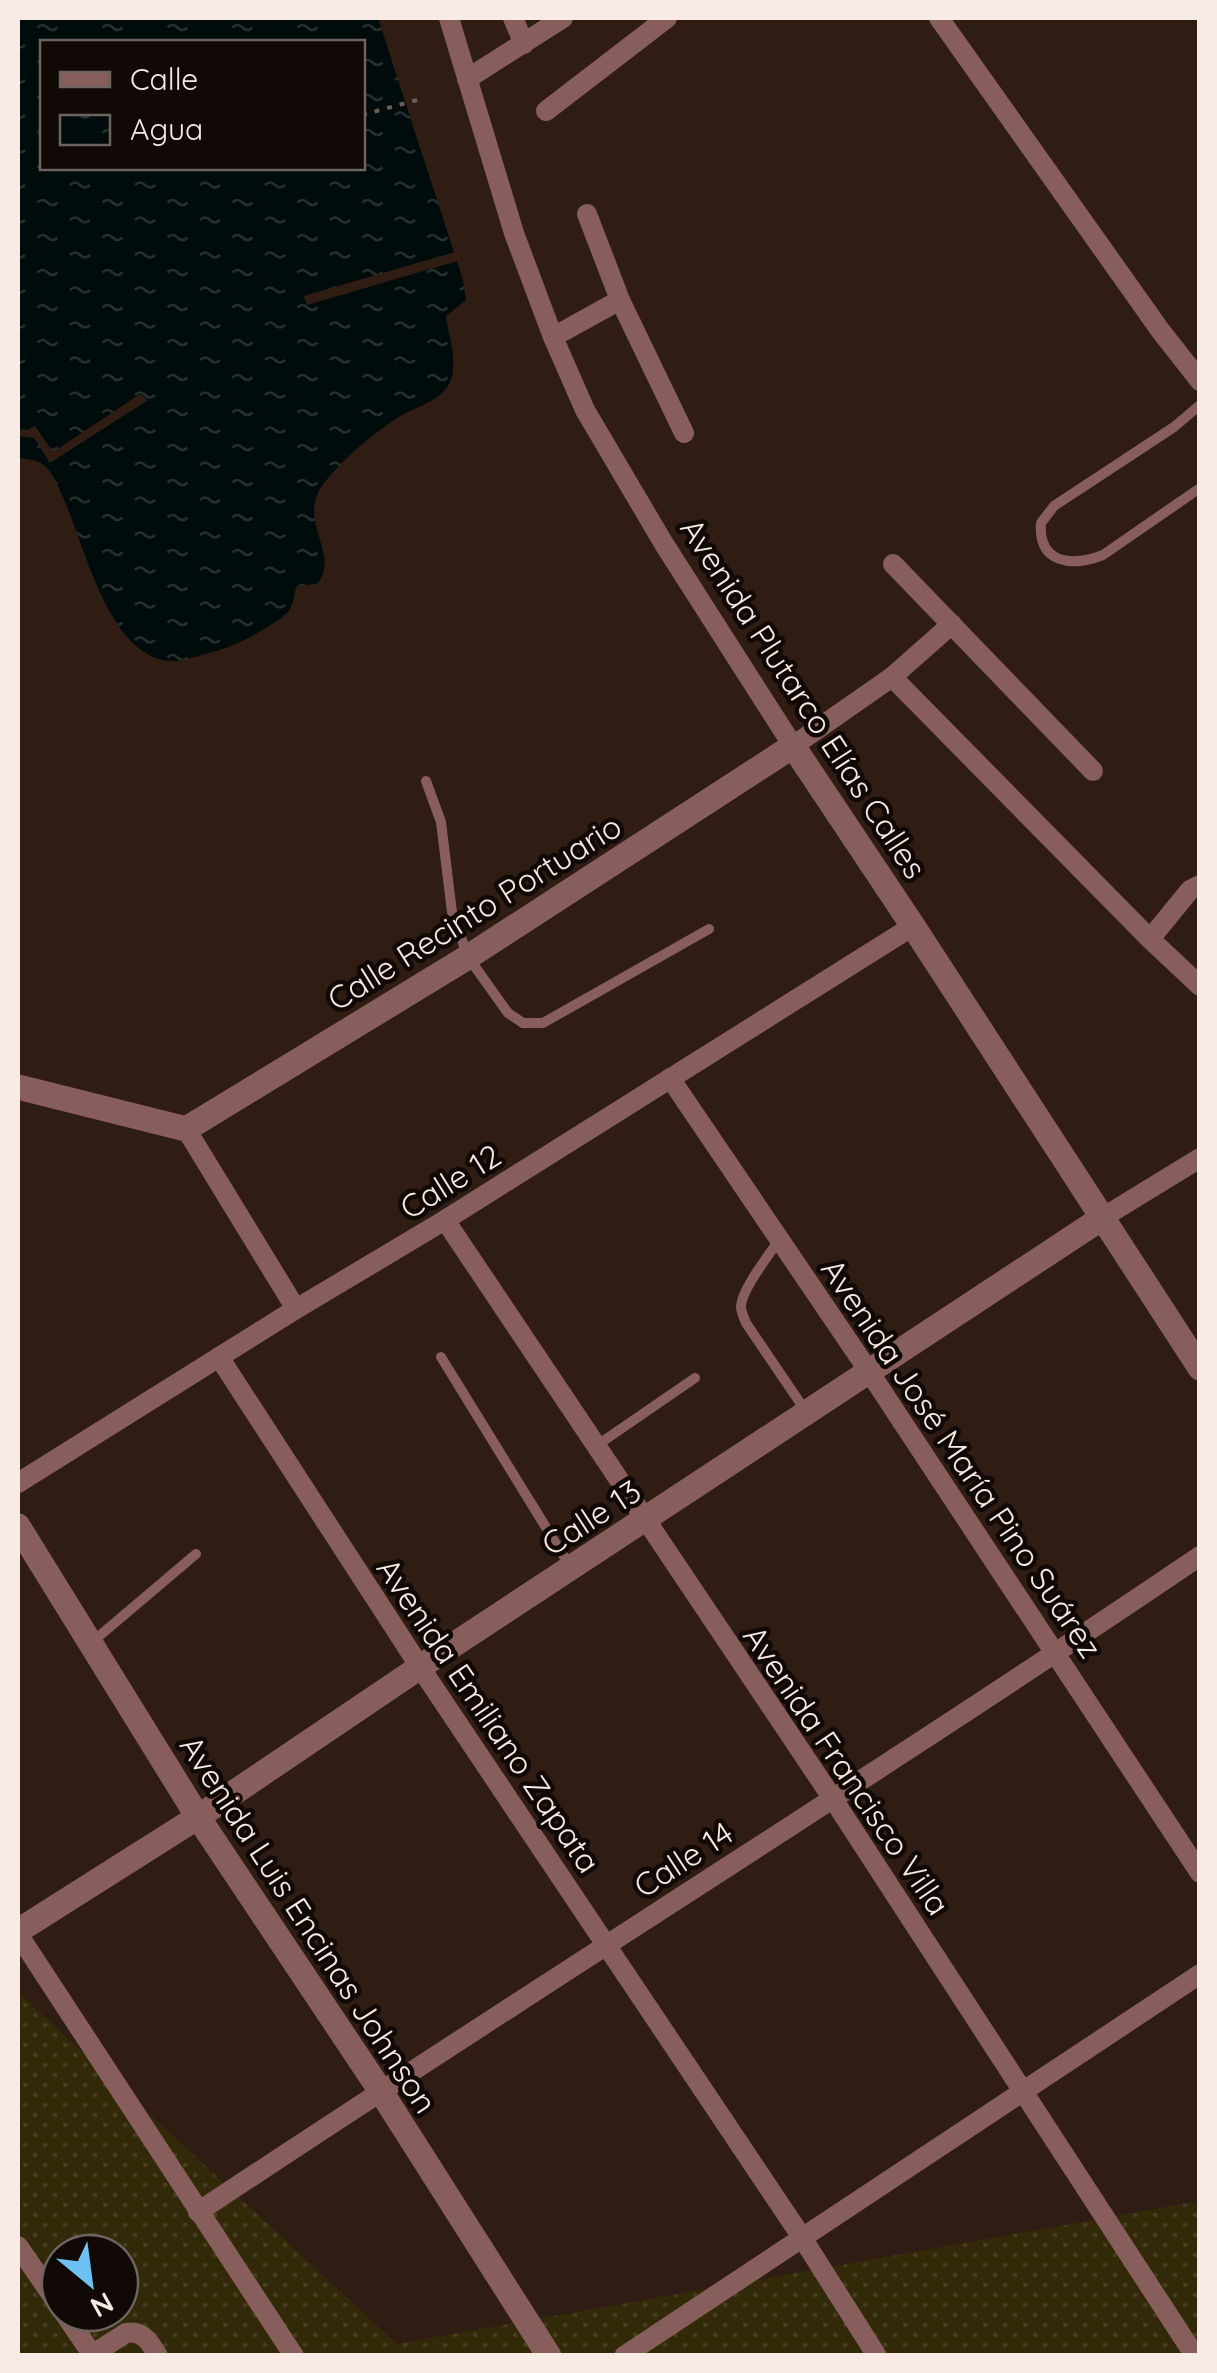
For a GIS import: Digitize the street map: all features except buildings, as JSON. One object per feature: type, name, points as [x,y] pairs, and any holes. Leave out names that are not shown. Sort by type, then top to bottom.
[{"type":"street","name":"Avenida Plutarco Elías Calles","points":[[449,18],[514,233],[552,338],[616,466],[793,746],[1200,1368]]},
{"type":"street","points":[[513,18],[524,44]]},
{"type":"street","points":[[467,79],[564,18]]},
{"type":"street","points":[[546,111],[668,18]]},
{"type":"street","points":[[939,18],[1200,381]]},
{"type":"street","points":[[587,214],[620,300],[684,433]]},
{"type":"street","points":[[552,338],[620,300]]},
{"type":"street","points":[[893,564],[1093,772]]},
{"type":"street","points":[[793,746],[892,677],[952,624]]},
{"type":"street","points":[[892,677],[1200,986]]},
{"type":"street","name":"Calle Recinto Portuario","points":[[186,1129],[468,957],[793,746]]},
{"type":"street","points":[[1150,939],[1190,890],[1200,885]]},
{"type":"street","name":"Calle 12","points":[[18,1484],[913,926]]},
{"type":"street","name":"Avenida José María Pino Suárez","points":[[670,1078],[870,1372],[1200,1873]]},
{"type":"street","points":[[18,1087],[186,1129],[296,1310]]},
{"type":"street","name":"Calle 13","points":[[18,1933],[1102,1218],[1200,1158]]},
{"type":"street","name":"Avenida Francisco Villa","points":[[445,1220],[833,1799],[1195,2356]]},
{"type":"street","name":"Avenida Emiliano Zapata","points":[[219,1357],[877,2356]]},
{"type":"street","name":"Avenida Luis Encinas Johnson","points":[[18,1526],[198,1816],[380,2090],[549,2356]]},
{"type":"street","name":"Calle 14","points":[[198,2212],[1200,1556]]},
{"type":"street","points":[[18,1933],[294,2356]]},
{"type":"street","points":[[624,2356],[1200,1974]]},
{"type":"street","points":[[18,2246],[40,2278]]},
{"type":"street","points":[[77,2333],[91,2355],[126,2333],[139,2332],[158,2356]]},
{"type":"lane","points":[[1200,405],[1174,427],[1054,506],[1041,523],[1042,542],[1059,559],[1086,562],[1103,556],[1200,488]]},
{"type":"lane","points":[[426,781],[441,822],[452,912],[468,957],[508,1013],[523,1023],[543,1023],[709,929]]},
{"type":"lane","points":[[780,1239],[746,1293],[742,1313],[808,1414]]},
{"type":"lane","points":[[440,1357],[572,1568]]},
{"type":"lane","points":[[596,1446],[695,1378]]},
{"type":"lane","points":[[90,1644],[196,1554]]},
{"type":"path","points":[[365,114],[417,100]]},
{"type":"sand","points":[[18,1992],[397,2344],[1199,2201],[1199,2355],[18,2355]]},
{"type":"water","points":[[18,18],[378,18],[463,280],[466,300],[446,316],[453,362],[447,388],[369,439],[332,474],[316,497],[314,511],[325,561],[317,584],[297,586],[287,613],[230,646],[175,661],[152,656],[132,642],[116,621],[51,472],[33,460],[18,458]]},
{"type":"pier","points":[[458,251],[461,260],[307,305],[304,296]]},
{"type":"pier","points":[[140,394],[148,400],[50,463],[34,438],[18,436],[18,429],[35,426],[53,452]]}]
